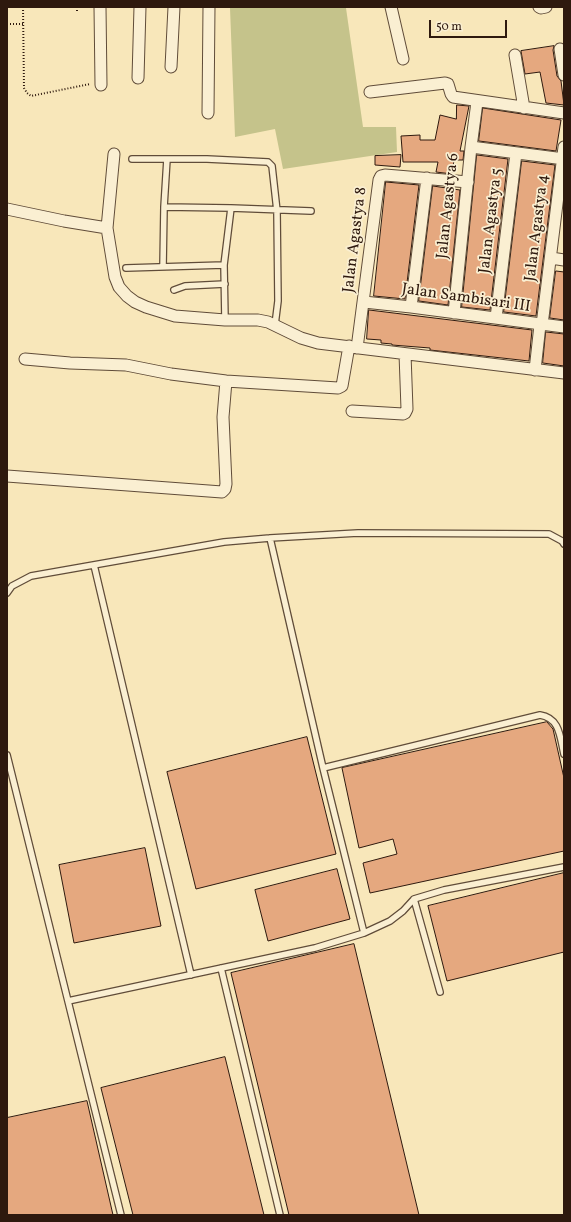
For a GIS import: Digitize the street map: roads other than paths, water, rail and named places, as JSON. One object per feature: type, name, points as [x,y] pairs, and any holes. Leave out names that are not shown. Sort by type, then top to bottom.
[{"type":"street","points":[[100,7],[101,85]]},
{"type":"street","points":[[138,78],[140,7]]},
{"type":"street","points":[[171,67],[174,7]]},
{"type":"street","points":[[208,113],[209,7]]},
{"type":"street","points":[[391,7],[403,59]]},
{"type":"street","points":[[539,7],[546,7]]},
{"type":"street","points":[[560,49],[564,76]]},
{"type":"street","points":[[515,55],[524,108]]},
{"type":"street","points":[[370,92],[445,83],[448,84],[453,97],[477,102],[564,113]]},
{"type":"street","name":"Jalan Agastya 6","points":[[454,313],[477,102]]},
{"type":"street","points":[[471,147],[563,159]]},
{"type":"street","name":"Jalan Agastya 4","points":[[535,370],[550,258],[559,230],[564,147]]},
{"type":"street","name":"Jalan Agastya 5","points":[[496,318],[516,153]]},
{"type":"street","points":[[114,154],[107,228],[118,287],[135,302],[175,316],[225,320],[258,320],[268,322],[308,341],[564,373]]},
{"type":"street","name":"Jalan Agastya 8","points":[[226,381],[341,387],[364,302],[379,180],[381,176],[385,175],[468,182]]},
{"type":"street","points":[[411,307],[427,178]]},
{"type":"street","points":[[7,209],[107,228]]},
{"type":"street","points":[[550,258],[564,260]]},
{"type":"street","name":"Jalan Sambisari III","points":[[364,302],[564,327]]},
{"type":"street","points":[[352,411],[406,413],[405,354]]},
{"type":"street","points":[[7,476],[222,492],[225,489],[226,484],[223,417],[226,381],[171,374],[126,365],[25,360]]},
{"type":"lane","points":[[132,158],[207,159],[268,162],[272,166],[277,211],[278,301],[275,325]]},
{"type":"lane","points":[[163,268],[164,207],[167,159]]},
{"type":"lane","points":[[164,207],[231,208],[311,212]]},
{"type":"lane","points":[[225,320],[224,265],[231,208]]},
{"type":"lane","points":[[126,268],[224,265]]},
{"type":"lane","points":[[174,290],[185,286],[225,284]]},
{"type":"lane","points":[[7,593],[12,586],[31,576],[224,542],[358,533],[549,534],[562,541],[564,544]]},
{"type":"lane","points":[[270,538],[323,768],[364,933]]},
{"type":"lane","points":[[94,565],[191,975]]},
{"type":"lane","points":[[323,768],[540,715],[554,721],[564,754]]},
{"type":"lane","points":[[7,755],[121,1215]]},
{"type":"lane","points":[[68,1001],[315,948],[364,933],[390,921],[403,911],[414,899],[444,890],[564,867]]},
{"type":"lane","points":[[414,899],[440,992]]},
{"type":"lane","points":[[221,968],[280,1215]]}]
